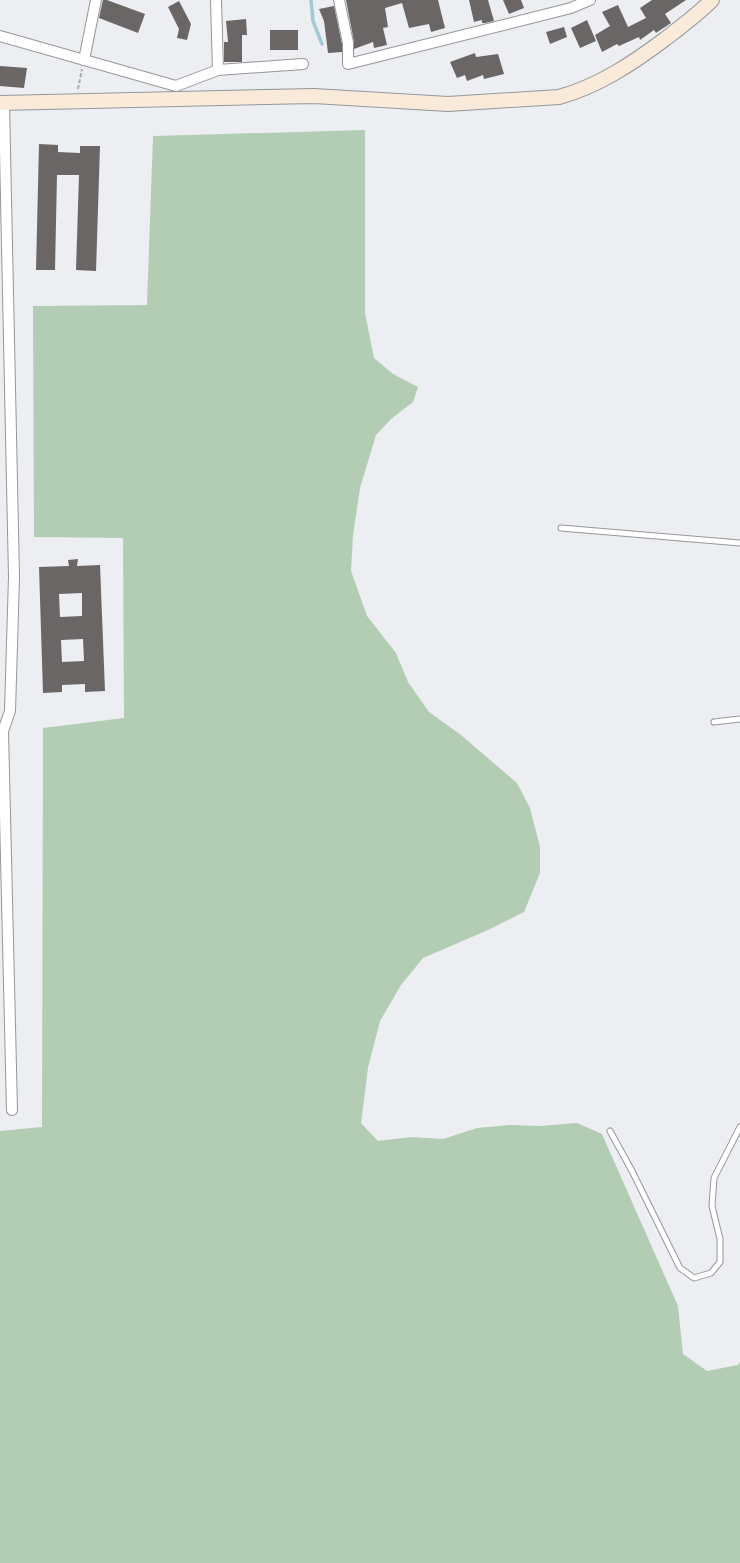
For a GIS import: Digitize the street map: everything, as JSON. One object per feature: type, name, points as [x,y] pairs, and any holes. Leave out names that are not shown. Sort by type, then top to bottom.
[{"type":"main road","points":[[2,103],[314,96],[448,104],[559,97],[572,94],[604,79],[640,58],[697,15],[712,0]]},
{"type":"street","points":[[84,60],[96,0]]},
{"type":"street","points":[[216,0],[218,70]]},
{"type":"street","points":[[339,0],[348,43],[348,64],[571,8],[590,0]]},
{"type":"street","points":[[0,36],[176,86],[218,70],[303,64]]},
{"type":"street","points":[[2,103],[14,577],[10,711],[2,731],[12,1110]]},
{"type":"lane","points":[[561,528],[740,543]]},
{"type":"lane","points":[[714,722],[740,719]]},
{"type":"lane","points":[[610,1131],[632,1171],[680,1268],[694,1278],[711,1273],[720,1262],[720,1239],[712,1206],[714,1178],[740,1127]]},
{"type":"path","points":[[76,102],[84,60]]},
{"type":"green space","points":[[365,130],[365,313],[374,358],[393,374],[418,387],[413,402],[391,419],[376,435],[360,488],[353,535],[351,571],[367,616],[396,653],[408,682],[429,712],[461,735],[517,783],[530,808],[540,847],[540,873],[524,912],[488,930],[423,958],[401,985],[380,1021],[368,1068],[361,1123],[378,1141],[411,1137],[443,1139],[477,1128],[510,1125],[540,1126],[577,1123],[602,1134],[678,1306],[683,1354],[707,1371],[738,1365],[740,1362],[740,1563],[0,1563],[0,1131],[42,1127],[43,728],[124,718],[123,538],[34,537],[33,306],[147,305],[153,136]]},
{"type":"building","points":[[103,0],[107,0],[145,14],[138,33],[99,18]]},
{"type":"building","points":[[346,0],[438,0],[445,28],[431,32],[429,24],[409,28],[402,3],[385,8],[388,27],[383,28],[387,45],[374,48],[373,42],[354,49]]},
{"type":"building","points":[[469,0],[488,0],[494,21],[482,23],[482,20],[474,22]]},
{"type":"building","points":[[503,0],[521,0],[524,8],[509,14]]},
{"type":"building","points":[[652,0],[686,0],[665,14],[671,23],[656,33],[654,30],[640,40],[639,37],[619,46],[617,44],[602,52],[595,35],[610,26],[602,12],[618,5],[628,27],[646,18],[640,8]]},
{"type":"building","points":[[179,1],[191,24],[187,40],[177,38],[179,29],[168,7]]},
{"type":"building","points":[[334,6],[342,44],[342,52],[328,53],[324,21],[319,9]]},
{"type":"building","points":[[246,19],[247,35],[242,35],[242,62],[224,62],[224,42],[228,42],[226,21]]},
{"type":"building","points":[[587,20],[596,41],[580,48],[571,28]]},
{"type":"building","points":[[564,27],[567,37],[550,44],[546,32]]},
{"type":"building","points":[[270,30],[298,30],[298,50],[270,50]]},
{"type":"building","points":[[475,53],[476,57],[498,54],[504,74],[484,79],[483,75],[467,81],[465,75],[457,78],[450,62]]},
{"type":"building","points":[[0,66],[27,68],[24,88],[0,86]]},
{"type":"building","points":[[39,144],[58,145],[58,152],[80,153],[80,146],[100,146],[96,271],[76,270],[79,175],[57,175],[55,270],[36,270]]},
{"type":"building","points":[[78,559],[77,566],[100,565],[105,691],[85,692],[85,684],[62,685],[62,692],[43,693],[39,567],[69,566],[68,560]],"holes":[[[82,593],[82,616],[60,617],[59,594]],[[83,639],[84,661],[62,662],[61,640]]]},
{"type":"waterway","points":[[311,0],[313,21],[322,44]]}]
